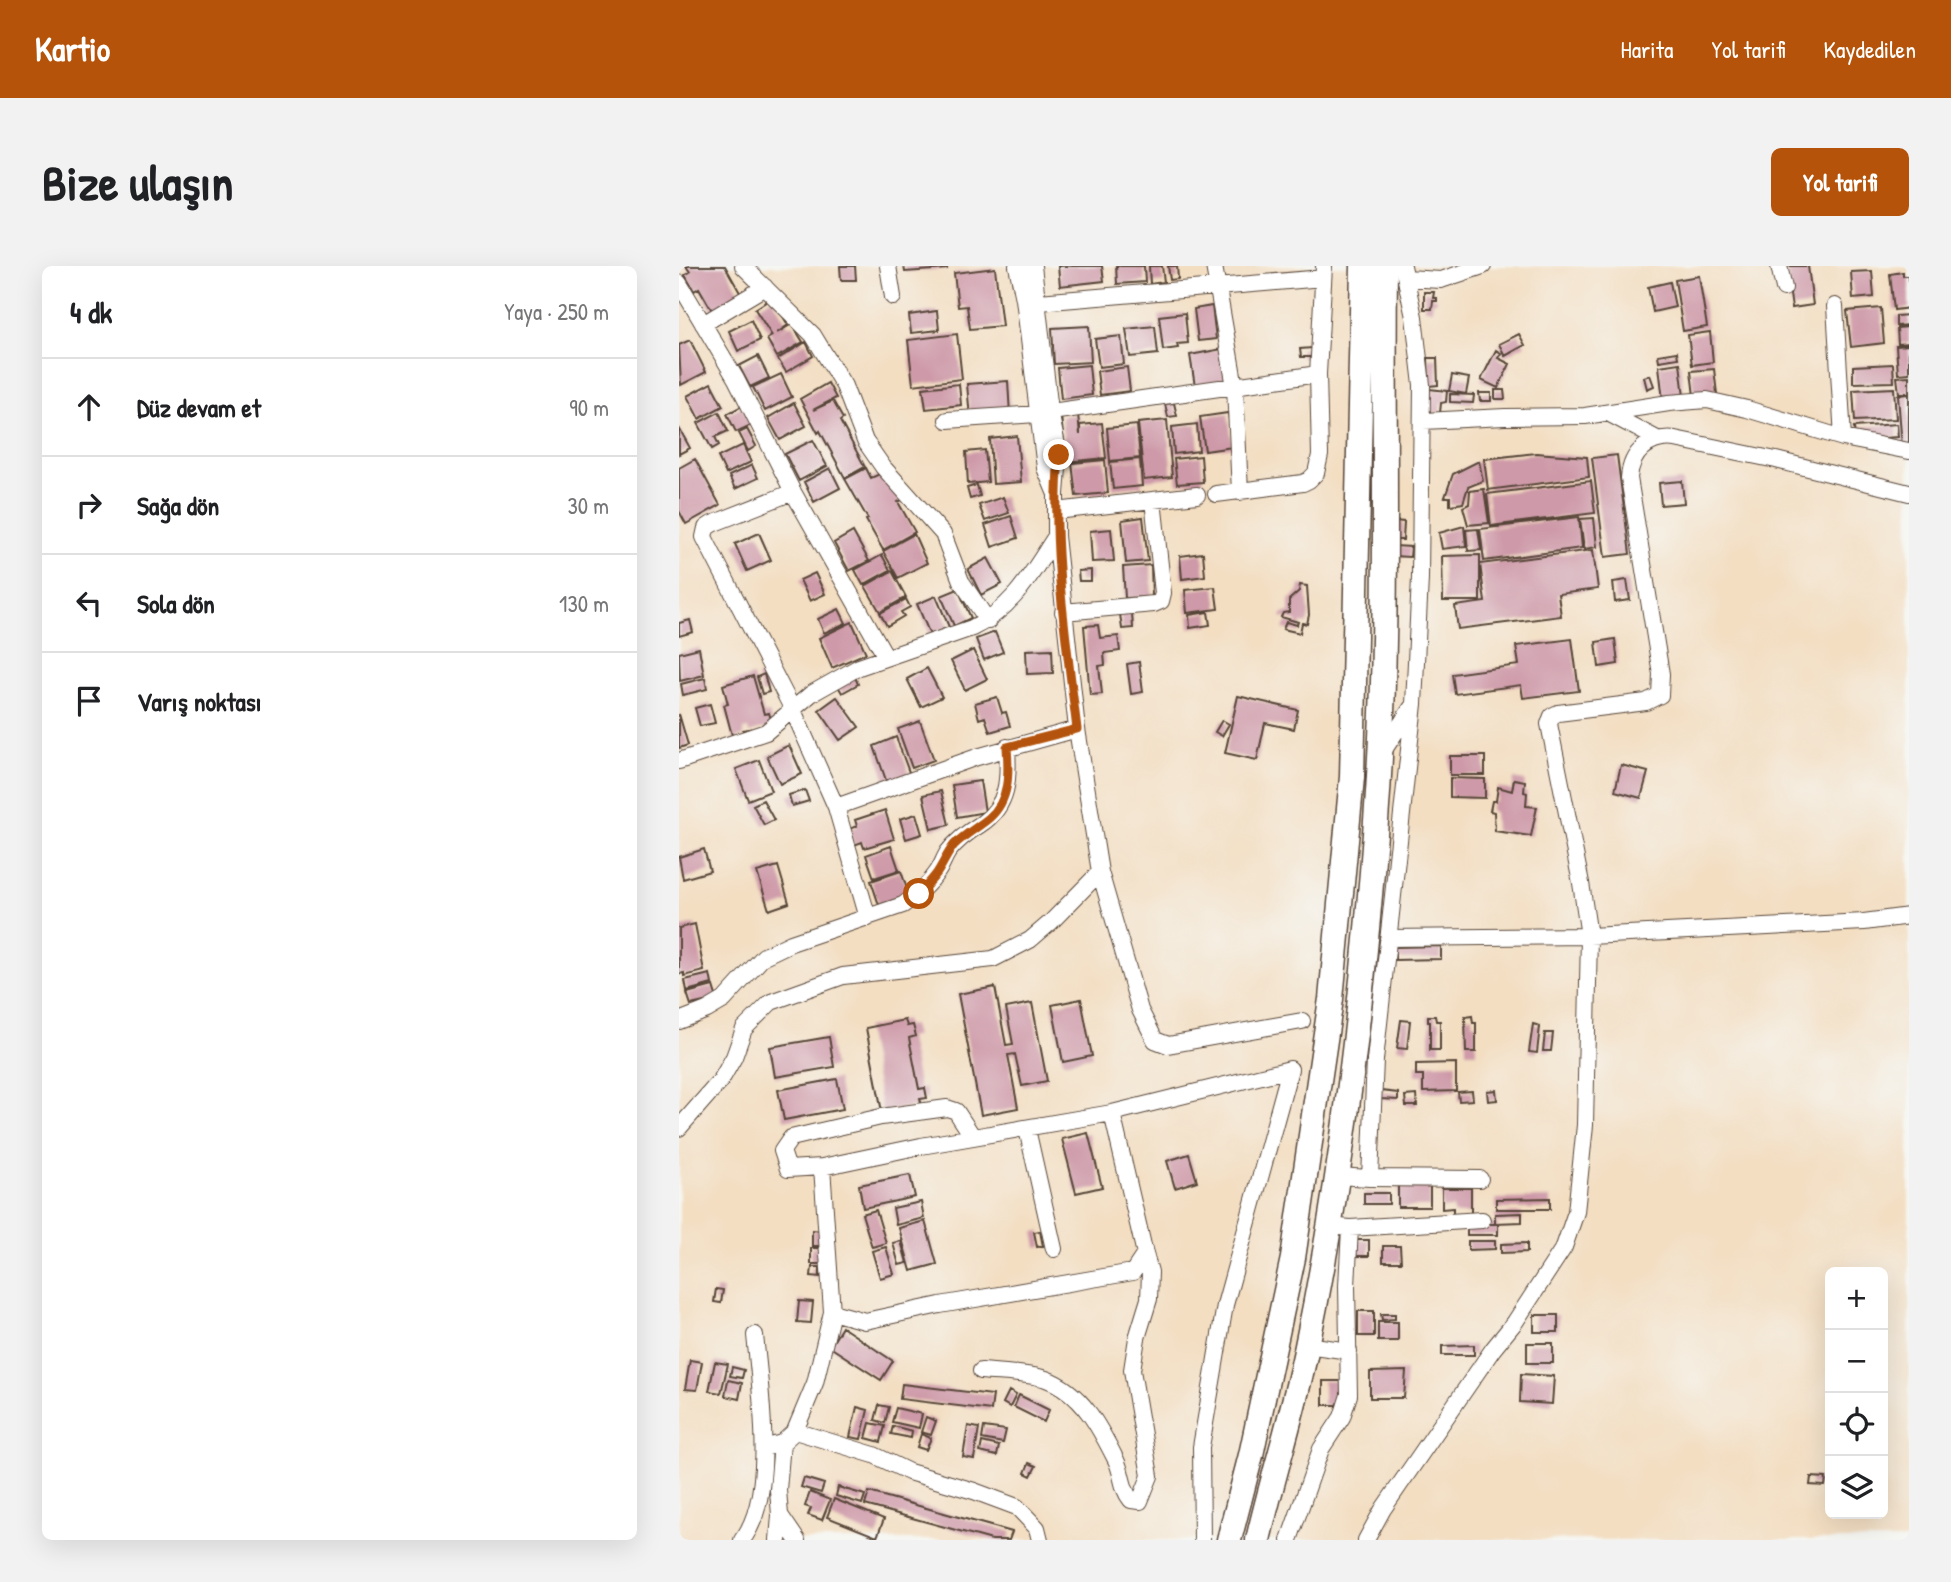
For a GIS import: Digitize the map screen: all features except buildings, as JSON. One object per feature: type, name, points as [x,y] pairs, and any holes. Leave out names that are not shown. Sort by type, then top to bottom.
[{"type":"highway","points":[[1229,1540],[1251,1455],[1293,1258],[1331,999],[1352,777],[1363,278],[1355,266]]},
{"type":"highway","points":[[1258,1540],[1340,1227],[1337,1176],[1364,954],[1377,819],[1384,645],[1385,302],[1397,269]]},
{"type":"street","points":[[743,266],[799,319],[830,359],[844,386],[865,441],[883,467],[943,534],[961,581],[988,621]]},
{"type":"street","points":[[888,266],[893,297]]},
{"type":"street","points":[[1017,266],[1044,413]]},
{"type":"street","points":[[1033,266],[1039,302],[1045,468],[1056,494],[1056,536],[1077,729],[1101,872],[1140,1010],[1155,1040],[1168,1045],[1302,1021]]},
{"type":"street","points":[[1214,266],[1235,387],[1240,492]]},
{"type":"street","points":[[1370,1178],[1374,1060],[1414,704],[1420,578],[1423,421],[1418,344],[1397,269],[1441,280],[1483,266]]},
{"type":"street","points":[[1779,266],[1784,288]]},
{"type":"street","points":[[1039,302],[1217,288],[1323,272],[1318,374],[1320,455],[1316,473],[1303,483],[1216,494]]},
{"type":"street","points":[[679,283],[736,379],[793,492],[886,657]]},
{"type":"street","points":[[703,324],[765,287]]},
{"type":"street","points":[[1835,306],[1843,438]]},
{"type":"street","points":[[947,420],[1044,413],[1318,374]]},
{"type":"street","points":[[1423,421],[1608,413],[1707,400],[1843,438],[1909,451]]},
{"type":"street","points":[[1608,413],[1657,439],[1675,439],[1776,460],[1909,493]]},
{"type":"street","points":[[1366,1540],[1383,1509],[1493,1349],[1515,1322],[1564,1247],[1572,1229],[1585,1125],[1589,936],[1549,724],[1552,716],[1558,713],[1646,702],[1660,695],[1661,674],[1629,478],[1635,457],[1646,445],[1657,439]]},
{"type":"street","points":[[793,492],[712,524],[706,528],[704,537],[792,708],[836,807],[868,918]]},
{"type":"street","points":[[1056,511],[1197,495]]},
{"type":"street","points":[[1063,612],[1154,604],[1161,601],[1163,593],[1153,500]]},
{"type":"street","points":[[679,761],[759,736],[792,708],[837,678],[886,657],[988,621],[1011,601],[1056,536]]},
{"type":"street","points":[[1379,758],[1414,704]]},
{"type":"street","points":[[836,807],[1007,747],[1077,729]]},
{"type":"street","points":[[679,1021],[724,1000],[764,957],[791,943],[903,905],[919,894],[937,873],[948,852],[966,832],[981,824],[998,809],[1008,778],[1007,747]]},
{"type":"street","points":[[679,1128],[721,1080],[734,1057],[744,1029],[771,1002],[843,976],[993,958],[1030,940],[1101,872]]},
{"type":"street","points":[[1388,938],[1589,936],[1864,922],[1909,916]]},
{"type":"street","points":[[973,1138],[956,1111],[947,1108],[881,1118],[791,1139],[782,1152],[788,1169],[822,1167],[1112,1113],[1290,1069],[1225,1305],[1201,1447],[1202,1540]]},
{"type":"street","points":[[981,1371],[1044,1379],[1068,1390],[1084,1405],[1103,1434],[1119,1468],[1123,1490],[1131,1500],[1140,1502],[1150,1476],[1132,1370],[1137,1338],[1149,1299],[1150,1272],[1112,1113]]},
{"type":"street","points":[[1027,1129],[1054,1249]]},
{"type":"street","points":[[764,1448],[782,1443],[795,1431],[815,1383],[832,1312],[822,1167]]},
{"type":"street","points":[[1337,1176],[1481,1179]]},
{"type":"street","points":[[1289,1540],[1321,1449],[1342,1417],[1349,1395],[1347,1286],[1340,1227],[1482,1220]]},
{"type":"street","points":[[832,1312],[865,1321],[940,1305],[1133,1272],[1145,1254]]},
{"type":"street","points":[[755,1335],[764,1448],[756,1540]]},
{"type":"street","points":[[1307,1345],[1349,1351]]},
{"type":"street","points":[[795,1431],[874,1455],[909,1472],[1017,1507],[1037,1528],[1040,1540]]},
{"type":"street","points":[[778,1540],[782,1443]]},
{"type":"street","points":[[742,1540],[758,1511]]},
{"type":"street","points":[[780,1515],[797,1540]]},
{"type":"route","points":[[919,894],[937,873],[948,852],[966,832],[991,817],[998,809],[1007,788],[1007,747],[1077,729],[1056,536],[1059,455]]}]
